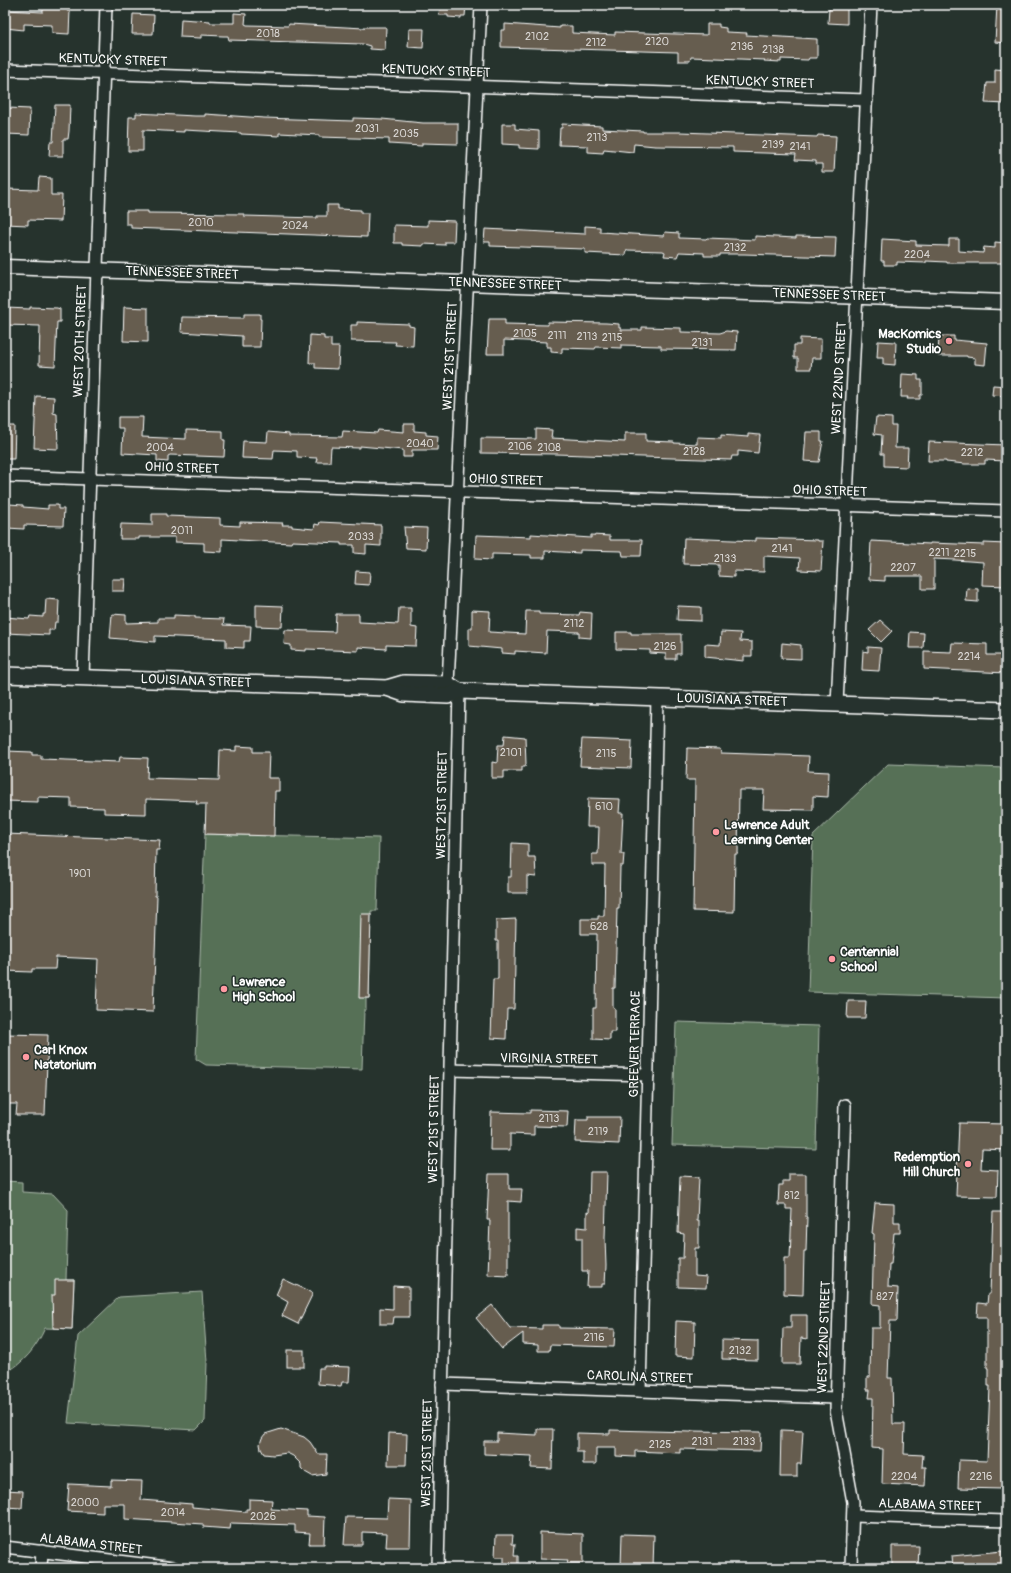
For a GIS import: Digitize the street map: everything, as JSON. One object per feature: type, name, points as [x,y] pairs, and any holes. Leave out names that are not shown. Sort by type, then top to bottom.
[{"type":"main road","name":"LOUISIANA STREET","points":[[5,675],[387,688],[404,694],[448,696],[454,687],[657,698],[1006,710]]},
{"type":"street","name":"WEST 20TH STREET","points":[[83,677],[106,5]]},
{"type":"street","name":"WEST 21ST STREET","points":[[438,1568],[450,1070],[457,492],[481,5]]},
{"type":"street","name":"WEST 22ND STREET","points":[[838,704],[871,5]]},
{"type":"street","name":"KENTUCKY STREET","points":[[5,70],[867,100]]},
{"type":"street","name":"TENNESSEE STREET","points":[[5,267],[1006,302]]},
{"type":"street","name":"OHIO STREET","points":[[5,476],[1006,511]]},
{"type":"street","name":"GREEVER TERRACE","points":[[640,1391],[657,698]]},
{"type":"street","name":"VIRGINIA STREET","points":[[450,1070],[648,1075]]},
{"type":"street","name":"WEST 22ND STREET","points":[[845,1105],[836,1410],[853,1502],[852,1568]]},
{"type":"street","name":"CAROLINA STREET","points":[[442,1384],[836,1398]]},
{"type":"street","name":"ALABAMA STREET","points":[[853,1516],[1006,1521]]},
{"type":"street","name":"ALABAMA STREET","points":[[5,1547],[174,1568]]},
{"type":"street","points":[[41,1568],[42,1551]]},
{"type":"green space","points":[[888,764],[1006,768],[1006,998],[808,992],[813,836]]},
{"type":"green space","points":[[205,834],[379,838],[377,911],[371,911],[369,998],[366,998],[366,1010],[364,1010],[362,1069],[206,1065],[196,1059]]},
{"type":"green space","points":[[676,1022],[819,1026],[816,1149],[672,1145]]},
{"type":"green space","points":[[5,1181],[22,1182],[22,1192],[53,1194],[68,1210],[66,1280],[74,1280],[72,1329],[45,1328],[38,1342],[24,1360],[5,1373]]},
{"type":"green space","points":[[202,1292],[207,1362],[205,1421],[196,1430],[68,1423],[78,1336],[119,1297]]},
{"type":"building","points":[[43,5],[67,5],[67,11],[70,11],[69,34],[52,33],[52,25],[24,24],[24,30],[5,28],[6,10],[43,12]]},
{"type":"building","points":[[440,5],[466,5],[465,16],[461,16],[461,18],[448,17],[448,15],[439,15]]},
{"type":"building","points":[[834,5],[847,5],[847,24],[828,23],[829,9],[834,9]]},
{"type":"building","points":[[997,5],[1006,5],[1006,43],[995,42]]},
{"type":"building","points":[[234,13],[246,14],[245,24],[247,25],[288,26],[289,24],[364,28],[386,27],[385,50],[370,49],[370,46],[363,44],[229,40],[228,36],[201,35],[201,38],[180,37],[181,19],[210,21],[210,23],[234,23]]},
{"type":"building","points":[[133,14],[154,15],[153,34],[132,34]]},
{"type":"building","points":[[505,24],[560,28],[560,26],[572,26],[572,33],[615,35],[615,32],[707,35],[707,24],[719,24],[719,27],[726,28],[726,32],[747,33],[746,35],[817,39],[817,58],[809,58],[808,60],[781,59],[781,62],[691,57],[690,61],[678,61],[678,52],[501,47],[501,30],[505,30]]},
{"type":"building","points":[[409,29],[424,29],[423,48],[408,47]]},
{"type":"building","points":[[995,69],[1006,70],[1006,104],[985,103],[987,83],[995,83]]},
{"type":"building","points":[[55,105],[70,105],[68,139],[63,139],[63,156],[49,156],[50,142],[53,142]]},
{"type":"building","points":[[8,108],[30,109],[29,135],[6,134]]},
{"type":"building","points":[[136,113],[195,116],[205,116],[205,114],[264,118],[353,121],[353,118],[423,123],[458,123],[458,144],[422,143],[422,146],[389,144],[389,139],[319,137],[319,135],[279,133],[279,136],[184,130],[184,132],[143,130],[143,151],[128,151],[129,117],[136,117]]},
{"type":"building","points":[[502,124],[515,124],[515,129],[539,131],[539,149],[519,148],[519,145],[502,144]]},
{"type":"building","points":[[562,124],[602,126],[602,129],[643,132],[817,137],[818,135],[836,136],[834,172],[822,172],[822,164],[816,164],[816,161],[795,160],[796,154],[733,152],[733,147],[655,146],[634,144],[633,152],[604,149],[603,153],[588,152],[588,146],[559,145],[560,128],[562,128]]},
{"type":"building","points":[[39,177],[51,178],[51,195],[62,195],[61,221],[28,220],[28,225],[5,224],[7,189],[38,190]]},
{"type":"building","points":[[327,205],[338,205],[338,209],[361,210],[361,213],[368,213],[367,237],[131,228],[131,224],[126,224],[126,211],[148,211],[148,213],[244,214],[244,216],[317,218],[317,216],[327,216]]},
{"type":"building","points":[[428,220],[455,221],[454,242],[445,242],[445,245],[423,244],[423,246],[394,243],[394,225],[428,226]]},
{"type":"building","points":[[585,226],[600,227],[600,232],[664,236],[665,232],[679,233],[679,238],[755,240],[755,236],[796,238],[796,236],[836,237],[835,257],[744,254],[704,256],[704,253],[679,252],[677,257],[664,256],[665,252],[663,251],[627,250],[626,255],[585,253],[585,249],[490,246],[490,242],[484,242],[485,229],[585,234]]},
{"type":"building","points":[[882,239],[916,241],[916,245],[949,246],[949,239],[959,239],[959,251],[983,253],[984,247],[995,248],[995,242],[1006,243],[1006,263],[947,263],[926,261],[926,263],[897,262],[897,265],[884,265],[884,261],[881,261]]},
{"type":"building","points":[[30,307],[60,309],[60,322],[57,322],[55,366],[39,365],[40,326],[5,325],[5,308],[30,309]]},
{"type":"building","points":[[124,307],[148,308],[148,342],[123,341]]},
{"type":"building","points":[[244,314],[260,314],[260,347],[242,347],[242,336],[181,332],[182,317],[244,318]]},
{"type":"building","points":[[489,319],[505,319],[505,324],[548,325],[548,322],[606,323],[619,324],[619,328],[621,328],[621,330],[642,330],[642,327],[681,328],[681,332],[737,332],[736,350],[661,349],[661,346],[621,345],[621,348],[562,348],[562,353],[551,352],[551,347],[547,347],[547,342],[504,340],[504,354],[487,354]]},
{"type":"building","points":[[357,322],[409,324],[409,326],[414,327],[413,346],[395,345],[396,342],[351,341],[351,325],[357,325]]},
{"type":"building","points":[[310,335],[324,336],[324,339],[331,339],[331,347],[339,347],[338,369],[315,368],[315,363],[309,363]]},
{"type":"building","points":[[939,336],[954,336],[954,340],[987,343],[985,365],[975,364],[975,358],[967,356],[938,356]]},
{"type":"building","points":[[800,338],[821,339],[821,358],[812,358],[811,369],[798,369],[798,358],[794,358],[794,345],[800,345]]},
{"type":"building","points":[[878,341],[896,342],[895,365],[883,364],[883,358],[877,358]]},
{"type":"building","points":[[902,374],[918,375],[918,380],[922,380],[922,395],[920,395],[920,399],[907,399],[908,397],[901,397]]},
{"type":"building","points":[[993,385],[1006,386],[1006,396],[992,395]]},
{"type":"building","points":[[36,396],[54,397],[53,413],[57,414],[58,449],[34,448]]},
{"type":"building","points":[[118,417],[143,417],[142,437],[186,439],[186,430],[223,431],[223,440],[225,440],[224,457],[170,455],[168,456],[168,462],[157,461],[157,455],[122,453],[123,428],[118,428]]},
{"type":"building","points":[[876,417],[892,418],[892,426],[896,426],[895,448],[908,448],[907,467],[884,466],[884,454],[881,454],[882,435],[874,434]]},
{"type":"building","points":[[404,424],[414,424],[414,431],[426,432],[426,435],[438,436],[437,450],[412,450],[412,457],[403,457],[403,450],[360,446],[360,448],[331,447],[330,462],[316,462],[317,458],[297,457],[297,451],[274,450],[273,459],[242,458],[243,441],[267,442],[268,432],[289,434],[289,436],[342,437],[343,431],[377,433],[378,430],[404,432]]},
{"type":"building","points":[[5,426],[15,426],[14,459],[5,459]]},
{"type":"building","points":[[536,429],[552,430],[551,438],[625,442],[625,433],[646,433],[646,441],[697,444],[697,437],[721,438],[721,435],[748,437],[748,434],[760,435],[758,453],[738,451],[738,456],[732,456],[731,460],[481,453],[481,438],[536,439]]},
{"type":"building","points":[[806,432],[821,432],[821,441],[823,441],[819,462],[804,461]]},
{"type":"building","points":[[929,442],[1006,445],[1006,461],[985,460],[985,464],[965,464],[946,461],[928,461]]},
{"type":"building","points":[[9,504],[48,509],[48,505],[58,505],[58,509],[64,509],[63,526],[24,525],[24,529],[7,528],[7,508],[9,508]]},
{"type":"building","points":[[152,514],[220,518],[220,525],[240,526],[240,522],[283,523],[282,525],[292,525],[292,527],[314,529],[315,524],[319,525],[320,522],[381,525],[381,546],[366,545],[366,554],[354,553],[354,545],[341,545],[341,543],[292,541],[291,543],[222,539],[222,552],[204,551],[204,543],[175,542],[175,537],[139,537],[139,539],[120,539],[121,524],[152,525]]},
{"type":"building","points":[[404,527],[427,528],[426,549],[406,548]]},
{"type":"building","points":[[531,534],[591,538],[591,535],[610,536],[610,540],[642,540],[641,556],[623,556],[622,551],[580,550],[580,553],[545,551],[545,558],[531,558],[531,555],[492,554],[492,560],[475,559],[476,535],[531,537]]},
{"type":"building","points":[[684,538],[756,541],[756,538],[823,541],[821,571],[799,570],[800,558],[764,556],[764,572],[734,571],[734,577],[719,576],[719,565],[683,564]]},
{"type":"building","points":[[871,541],[930,544],[1006,544],[1006,586],[982,585],[983,562],[934,559],[934,589],[922,589],[922,576],[885,576],[885,581],[869,580]]},
{"type":"building","points":[[356,571],[370,572],[369,585],[355,584]]},
{"type":"building","points":[[112,579],[125,579],[124,591],[112,591]]},
{"type":"building","points":[[967,588],[978,589],[978,602],[966,601]]},
{"type":"building","points":[[46,599],[59,600],[58,622],[55,622],[54,630],[49,630],[49,635],[5,633],[5,617],[29,619],[30,616],[43,617],[43,614],[45,614]]},
{"type":"building","points":[[256,605],[283,606],[282,627],[256,626]]},
{"type":"building","points":[[678,606],[701,607],[701,621],[677,620]]},
{"type":"building","points":[[399,608],[411,608],[411,627],[417,628],[416,646],[386,645],[386,649],[358,647],[358,651],[306,649],[306,651],[291,650],[291,645],[284,644],[285,630],[335,632],[336,614],[359,614],[359,622],[398,624]]},
{"type":"building","points":[[472,610],[490,611],[489,632],[525,634],[526,611],[539,611],[539,614],[579,615],[580,612],[592,613],[591,638],[579,637],[579,632],[547,631],[546,653],[515,651],[515,654],[502,653],[502,649],[469,646],[469,628],[472,628]]},
{"type":"building","points":[[112,614],[126,615],[126,623],[158,622],[158,618],[174,618],[174,615],[195,616],[195,618],[224,619],[223,625],[251,626],[250,641],[244,641],[244,648],[226,647],[226,639],[155,636],[155,642],[110,638]]},
{"type":"building","points":[[880,620],[892,631],[881,642],[869,630]]},
{"type":"building","points":[[616,632],[631,632],[631,634],[681,634],[681,654],[676,654],[676,659],[666,659],[666,654],[650,653],[650,650],[616,649]]},
{"type":"building","points":[[721,632],[741,633],[740,641],[752,642],[752,656],[744,656],[744,661],[705,657],[705,644],[720,645]]},
{"type":"building","points":[[910,632],[924,633],[923,648],[909,648]]},
{"type":"building","points":[[782,643],[801,645],[801,659],[781,658]]},
{"type":"building","points":[[952,643],[987,644],[987,655],[1006,655],[1006,673],[924,669],[924,651],[951,652]]},
{"type":"building","points":[[868,647],[881,648],[879,671],[862,670],[863,651],[868,652]]},
{"type":"building","points":[[505,735],[525,737],[526,764],[525,767],[522,767],[522,771],[504,771],[504,778],[492,778],[492,762],[497,763],[498,745],[504,745]]},
{"type":"building","points":[[582,739],[632,741],[631,768],[580,766]]},
{"type":"building","points":[[236,746],[253,747],[253,752],[269,752],[268,778],[279,778],[279,791],[275,791],[274,836],[205,834],[206,804],[196,804],[197,801],[146,799],[146,814],[104,813],[104,808],[71,807],[71,798],[38,797],[38,802],[5,801],[6,751],[32,752],[32,755],[41,755],[41,759],[119,762],[120,757],[148,758],[147,778],[219,780],[220,750],[236,751]]},
{"type":"building","name":"Lawrence Adult Learning Center","points":[[687,748],[720,749],[721,753],[809,756],[808,771],[829,772],[828,797],[813,796],[813,810],[763,809],[764,790],[739,790],[738,854],[735,854],[734,912],[693,911],[695,780],[686,780]]},
{"type":"building","points":[[588,798],[620,799],[619,813],[623,813],[621,854],[624,854],[623,866],[620,866],[619,908],[617,908],[615,988],[613,988],[615,1032],[610,1032],[610,1040],[593,1039],[593,1008],[596,1008],[597,934],[581,934],[581,919],[598,919],[598,916],[604,916],[605,865],[592,865],[592,854],[598,854],[599,827],[587,827]]},
{"type":"building","points":[[5,834],[160,840],[159,850],[156,850],[155,896],[157,896],[153,1012],[96,1010],[98,959],[56,957],[55,969],[32,969],[32,972],[5,971]]},
{"type":"building","points":[[512,843],[528,844],[528,857],[535,857],[536,877],[527,876],[527,893],[508,893],[508,877],[511,877]]},
{"type":"building","points":[[361,914],[371,914],[369,998],[359,998]]},
{"type":"building","points":[[516,919],[514,1009],[507,1009],[506,1039],[491,1038],[493,979],[498,979],[498,941],[496,941],[496,920]]},
{"type":"building","points":[[848,1001],[866,1001],[865,1018],[847,1018]]},
{"type":"building","name":"Carl Knox Natatorium","points":[[5,1034],[48,1035],[45,1115],[16,1115],[17,1104],[5,1104]]},
{"type":"building","points":[[530,1110],[568,1111],[567,1127],[534,1126],[534,1135],[510,1134],[510,1150],[490,1150],[491,1112],[530,1113]]},
{"type":"building","points":[[588,1117],[620,1117],[619,1144],[575,1142],[576,1120],[588,1120]]},
{"type":"building","name":"Redemption Hill Church","points":[[959,1123],[1006,1124],[1006,1150],[982,1149],[981,1169],[998,1170],[997,1197],[956,1196]]},
{"type":"building","points":[[590,1172],[607,1172],[605,1238],[606,1266],[605,1284],[602,1284],[602,1287],[587,1287],[588,1271],[582,1271],[582,1238],[577,1238],[577,1227],[587,1228]]},
{"type":"building","points":[[489,1174],[509,1174],[509,1189],[522,1189],[521,1202],[508,1201],[508,1276],[488,1275],[490,1220],[487,1220]]},
{"type":"building","points":[[789,1174],[806,1174],[807,1217],[806,1251],[804,1251],[803,1295],[784,1294],[784,1258],[790,1258],[792,1209],[786,1209],[786,1205],[778,1205],[779,1185],[783,1185],[783,1181],[789,1181]]},
{"type":"building","points":[[680,1176],[699,1177],[697,1221],[699,1221],[699,1248],[695,1248],[695,1276],[707,1277],[706,1288],[678,1287],[678,1258],[683,1258],[684,1234],[678,1233]]},
{"type":"building","points":[[875,1203],[894,1204],[894,1222],[900,1222],[900,1233],[894,1233],[891,1264],[889,1264],[888,1287],[898,1288],[897,1321],[890,1321],[888,1378],[892,1378],[893,1424],[905,1424],[904,1454],[923,1455],[922,1467],[926,1467],[925,1486],[882,1484],[883,1449],[872,1448],[873,1398],[869,1398],[870,1390],[867,1390],[867,1377],[870,1377],[871,1328],[880,1328],[880,1305],[872,1304],[874,1234],[872,1233]]},
{"type":"building","points":[[993,1212],[1006,1212],[1004,1489],[958,1488],[959,1460],[987,1461],[990,1386],[988,1386],[987,1368],[987,1317],[977,1317],[978,1303],[987,1304],[988,1294],[990,1294]]},
{"type":"building","points":[[283,1279],[313,1293],[298,1324],[282,1316],[288,1302],[276,1295]]},
{"type":"building","points":[[55,1280],[74,1280],[72,1329],[53,1328],[52,1295],[55,1295]]},
{"type":"building","points":[[393,1286],[409,1287],[409,1317],[394,1317],[393,1324],[380,1324],[380,1308],[393,1309]]},
{"type":"building","points":[[492,1305],[510,1328],[542,1329],[542,1325],[559,1325],[559,1328],[615,1329],[614,1347],[550,1345],[549,1351],[538,1351],[538,1345],[523,1344],[523,1333],[502,1349],[476,1318]]},
{"type":"building","points":[[791,1315],[807,1315],[807,1339],[801,1338],[800,1364],[782,1364],[783,1328],[791,1328]]},
{"type":"building","points":[[676,1321],[695,1322],[694,1357],[675,1356]]},
{"type":"building","points":[[722,1340],[758,1341],[758,1360],[722,1359]]},
{"type":"building","points":[[287,1350],[304,1350],[304,1367],[287,1367]]},
{"type":"building","points":[[324,1366],[350,1367],[349,1382],[342,1382],[341,1386],[318,1384],[319,1368],[324,1368]]},
{"type":"building","points":[[281,1429],[304,1437],[310,1442],[318,1454],[327,1454],[326,1474],[312,1476],[301,1468],[301,1464],[293,1456],[287,1453],[273,1455],[264,1454],[260,1444],[262,1438],[265,1434]]},
{"type":"building","points":[[537,1429],[553,1429],[552,1469],[531,1468],[532,1456],[484,1454],[484,1441],[497,1441],[497,1433],[537,1435]]},
{"type":"building","points":[[610,1430],[761,1432],[760,1451],[680,1449],[680,1453],[635,1451],[635,1457],[616,1456],[616,1448],[596,1448],[596,1464],[583,1464],[583,1452],[577,1452],[577,1433],[610,1434]]},
{"type":"building","points":[[781,1430],[803,1431],[801,1464],[797,1464],[797,1477],[780,1477]]},
{"type":"building","points":[[389,1433],[407,1434],[406,1465],[388,1465]]},
{"type":"building","points":[[111,1480],[142,1481],[141,1500],[192,1504],[192,1507],[246,1512],[246,1509],[249,1509],[249,1499],[272,1500],[271,1509],[307,1511],[307,1516],[325,1517],[324,1544],[309,1544],[310,1533],[295,1532],[295,1525],[231,1523],[230,1529],[203,1527],[203,1524],[125,1519],[125,1504],[103,1504],[103,1513],[67,1511],[69,1484],[111,1486]]},
{"type":"building","points":[[5,1490],[23,1491],[22,1508],[5,1507]]},
{"type":"building","points":[[388,1499],[411,1500],[410,1547],[386,1547],[387,1533],[362,1532],[362,1545],[344,1545],[346,1517],[387,1518]]},
{"type":"building","points":[[540,1532],[583,1534],[583,1563],[567,1563],[568,1560],[540,1559]]},
{"type":"building","points":[[622,1534],[654,1535],[653,1568],[621,1568]]},
{"type":"building","points":[[496,1535],[513,1535],[512,1544],[515,1544],[514,1556],[518,1556],[518,1566],[504,1566],[504,1557],[495,1557]]},
{"type":"building","points":[[892,1546],[919,1546],[918,1568],[892,1568]]},
{"type":"building","points":[[1002,1551],[1004,1568],[953,1568],[952,1556]]},
{"type":"place","name":"MacKomics Studio","points":[[949,341]]},
{"type":"place","name":"Lawrence Adult Learning Center","points":[[716,832]]},
{"type":"place","name":"Centennial School","points":[[832,959]]},
{"type":"place","name":"Lawrence High School","points":[[224,989]]},
{"type":"place","name":"Carl Knox Natatorium","points":[[26,1057]]},
{"type":"place","name":"Redemption Hill Church","points":[[968,1164]]}]
